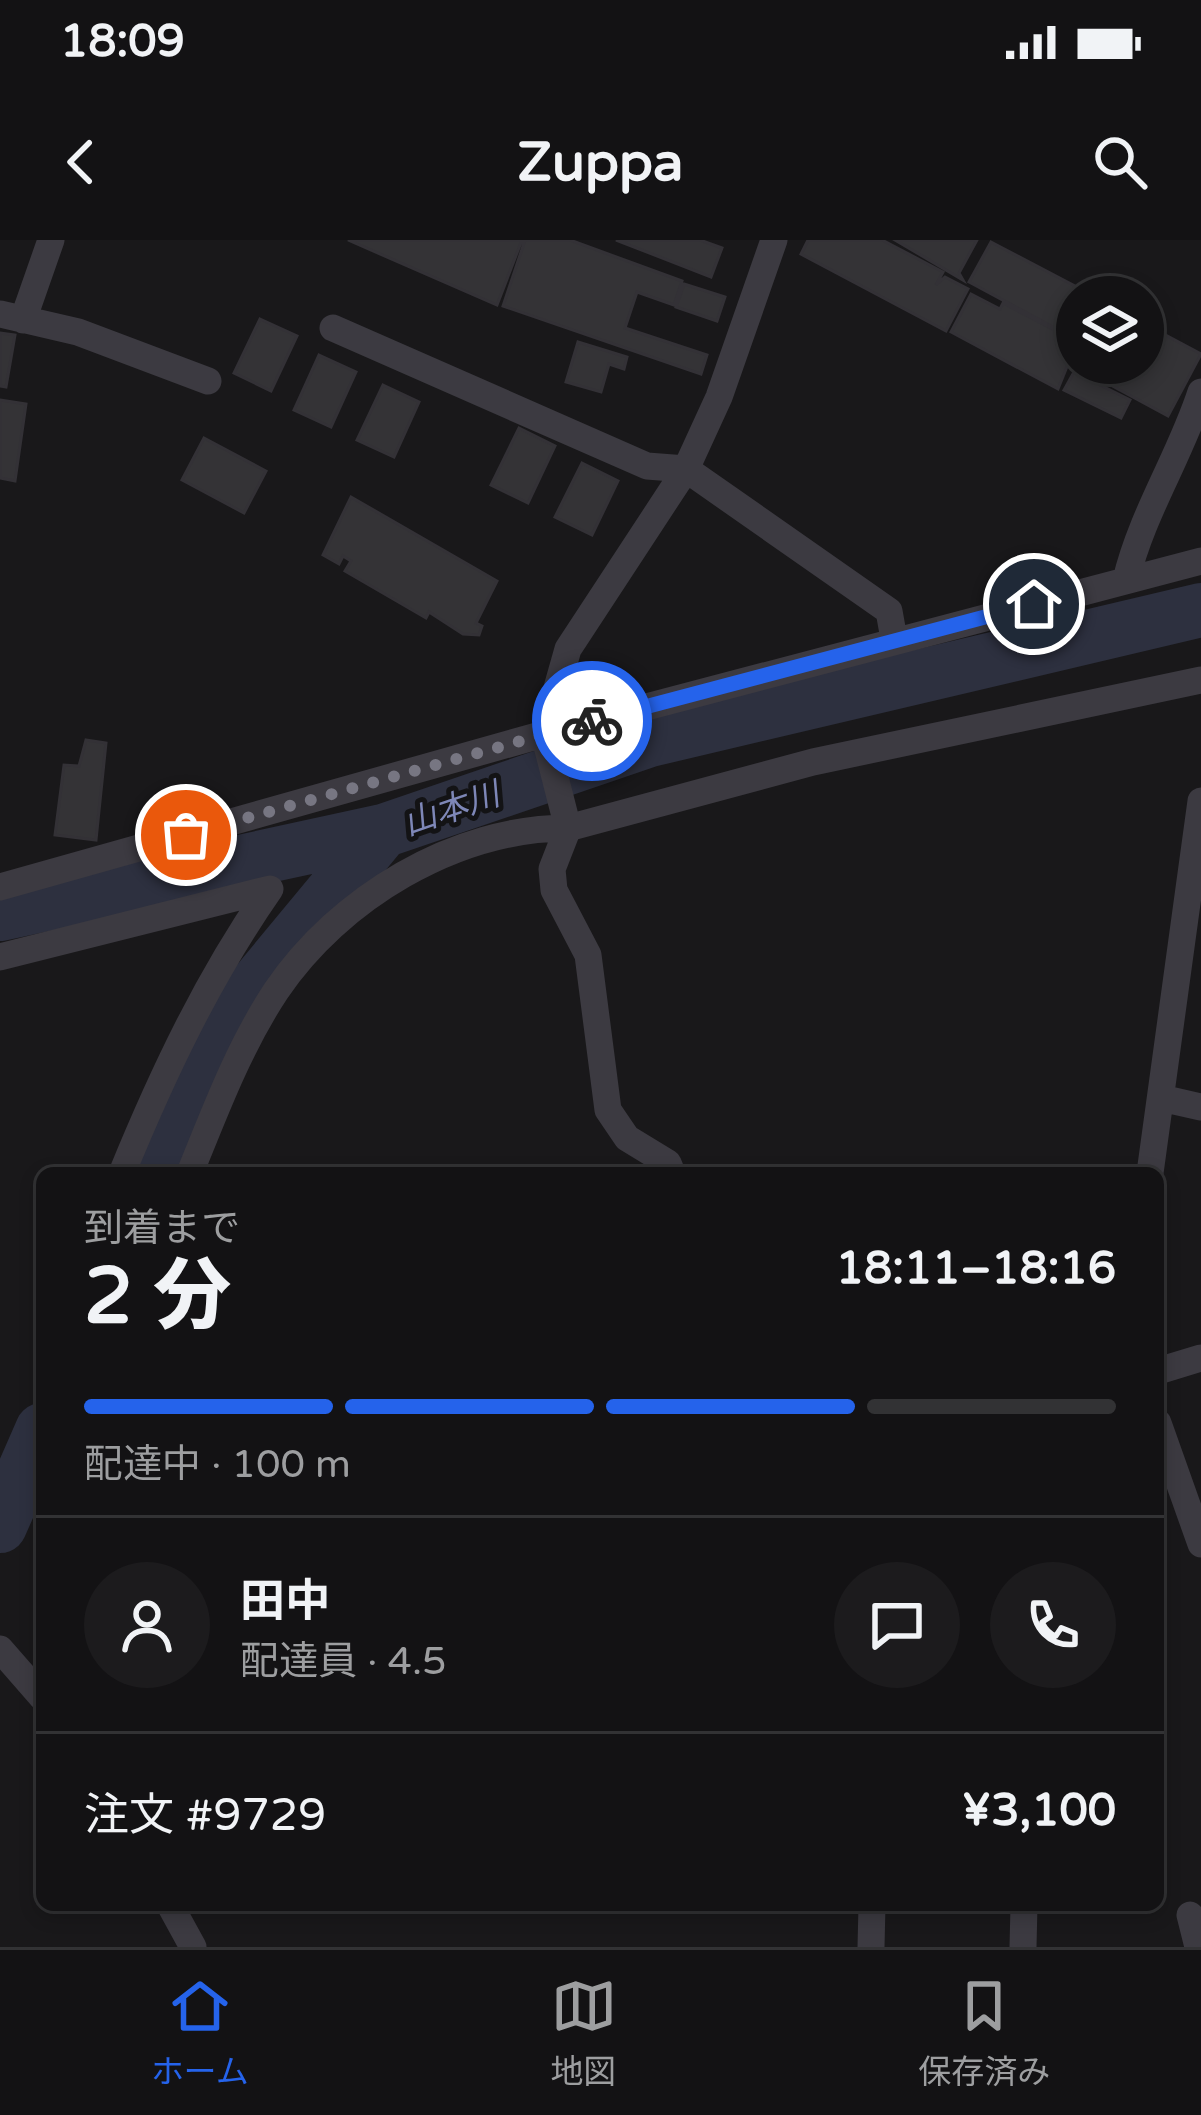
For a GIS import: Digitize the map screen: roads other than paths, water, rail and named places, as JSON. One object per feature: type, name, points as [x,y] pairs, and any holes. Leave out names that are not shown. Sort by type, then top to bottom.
[{"type":"street","points":[[51,240],[11,317],[78,332],[208,381]]},
{"type":"street","points":[[670,1167],[627,1138],[608,1110],[588,956],[554,890],[552,868],[568,828],[544,734],[568,649],[686,469],[719,397],[773,240]]},
{"type":"street","points":[[333,328],[647,466],[686,469],[889,611],[894,639]]},
{"type":"street","points":[[1126,580],[1137,532],[1184,444],[1201,392]]},
{"type":"street","points":[[0,886],[894,639],[1201,561]]},
{"type":"street","points":[[193,1167],[251,1032],[305,953],[380,888],[432,860],[517,832],[568,828],[813,762],[1201,680]]},
{"type":"street","points":[[1151,1167],[1201,801]]},
{"type":"street","points":[[0,957],[270,890],[229,948],[180,1039],[125,1167]]},
{"type":"street","points":[[1161,1098],[1201,1106]]},
{"type":"street","points":[[1164,1369],[1201,1358]]},
{"type":"street","points":[[1164,1438],[1198,1526]]},
{"type":"street","points":[[0,1649],[36,1690]]},
{"type":"street","points":[[173,1911],[193,1947]]},
{"type":"street","points":[[871,1947],[872,1911]]},
{"type":"street","points":[[1023,1947],[1024,1911]]},
{"type":"street","points":[[1190,1915],[1198,1947]]},
{"type":"waterway","name":"山本川","points":[[0,914],[383,831],[650,740],[1201,610]]},
{"type":"waterway","name":"山本川","points":[[153,1167],[204,1047],[383,831]]},
{"type":"waterway","name":"山本川","points":[[0,1526],[36,1444]]}]
